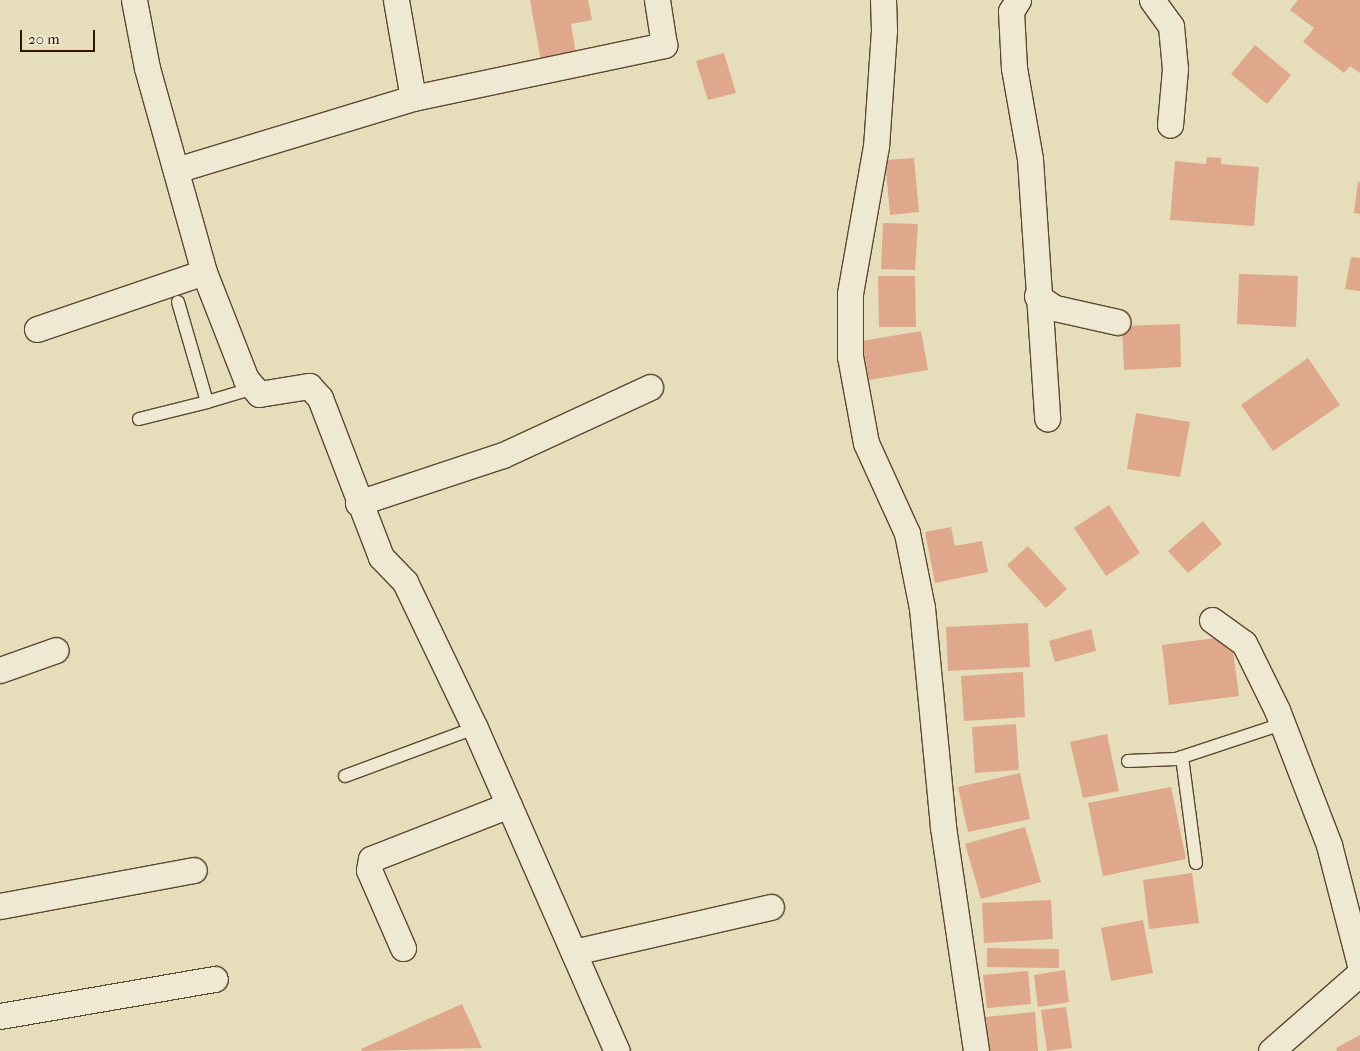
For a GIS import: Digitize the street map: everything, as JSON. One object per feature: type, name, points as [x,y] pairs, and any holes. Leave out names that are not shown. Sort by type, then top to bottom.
[{"type":"street","points":[[134,0],[147,68],[204,272],[246,379],[259,394],[309,386],[320,398],[358,503],[381,557],[406,582],[475,728],[617,1051]]},
{"type":"street","points":[[396,0],[414,98]]},
{"type":"street","points":[[176,170],[414,98],[664,45],[657,0]]},
{"type":"street","points":[[882,0],[884,30],[876,146],[850,294],[850,356],[866,444],[907,533],[922,608],[944,827],[976,1051]]},
{"type":"street","points":[[1018,0],[1011,11],[1014,58],[1030,159],[1037,296],[1047,418]]},
{"type":"street","points":[[1152,0],[1171,26],[1175,68],[1170,125]]},
{"type":"street","points":[[37,329],[204,272]]},
{"type":"street","points":[[1037,296],[1055,308],[1116,322]]},
{"type":"street","points":[[358,503],[503,455],[650,387]]},
{"type":"street","points":[[1212,620],[1244,643],[1282,724],[1329,845],[1360,965]]},
{"type":"street","points":[[0,670],[56,650]]},
{"type":"street","points":[[403,948],[369,870],[370,859],[509,805]]},
{"type":"street","points":[[0,906],[194,870]]},
{"type":"street","points":[[574,952],[771,907]]},
{"type":"street","points":[[1271,1051],[1360,973]]},
{"type":"street","points":[[0,1016],[215,979]]},
{"type":"lane","points":[[178,302],[208,402]]},
{"type":"lane","points":[[139,419],[208,402],[254,388]]},
{"type":"lane","points":[[1128,761],[1182,757],[1282,724]]},
{"type":"lane","points":[[345,776],[475,728]]},
{"type":"lane","points":[[1182,757],[1196,863]]},
{"type":"building","points":[[530,0],[588,0],[592,20],[571,24],[576,54],[541,61]]},
{"type":"building","points":[[1298,0],[1360,0],[1360,73],[1350,66],[1344,73],[1303,42],[1314,28],[1290,10]]},
{"type":"building","points":[[1255,45],[1291,75],[1267,104],[1231,74]]},
{"type":"building","points":[[724,53],[736,93],[708,100],[696,61]]},
{"type":"building","points":[[1207,157],[1221,158],[1221,164],[1259,167],[1254,226],[1170,220],[1175,161],[1206,164]]},
{"type":"building","points":[[914,158],[919,212],[890,215],[885,160]]},
{"type":"building","points":[[1358,182],[1360,182],[1360,214],[1354,213]]},
{"type":"building","points":[[883,223],[918,224],[915,270],[881,269]]},
{"type":"building","points":[[1351,257],[1360,258],[1360,291],[1345,289]]},
{"type":"building","points":[[1239,274],[1298,276],[1296,327],[1237,324]]},
{"type":"building","points":[[878,276],[915,276],[916,327],[879,327]]},
{"type":"building","points":[[1180,324],[1181,367],[1124,370],[1122,326]]},
{"type":"building","points":[[921,331],[928,370],[869,380],[862,341]]},
{"type":"building","points":[[1308,358],[1340,405],[1273,451],[1241,405]]},
{"type":"building","points":[[1136,413],[1190,422],[1180,477],[1127,469]]},
{"type":"building","points":[[1109,505],[1140,553],[1106,576],[1074,528]]},
{"type":"building","points":[[1203,521],[1222,544],[1188,573],[1168,551]]},
{"type":"building","points":[[951,527],[955,546],[982,541],[988,572],[935,583],[925,532]]},
{"type":"building","points":[[1028,546],[1067,589],[1046,608],[1007,565]]},
{"type":"building","points":[[1028,623],[1030,667],[948,671],[946,627]]},
{"type":"building","points":[[1091,629],[1096,651],[1055,662],[1049,641]]},
{"type":"building","points":[[1231,636],[1239,696],[1169,705],[1162,645]]},
{"type":"building","points":[[1023,672],[1025,717],[964,721],[961,676]]},
{"type":"building","points":[[1016,724],[1019,770],[975,773],[972,727]]},
{"type":"building","points":[[1107,734],[1119,791],[1083,798],[1070,742]]},
{"type":"building","points":[[1020,773],[1030,819],[968,832],[958,787]]},
{"type":"building","points":[[1171,787],[1186,859],[1103,876],[1088,803]]},
{"type":"building","points":[[1025,827],[1041,882],[981,899],[965,844]]},
{"type":"building","points":[[1192,873],[1199,923],[1149,929],[1143,880]]},
{"type":"building","points":[[1051,900],[1053,939],[984,943],[982,903]]},
{"type":"building","points":[[1143,920],[1153,973],[1111,981],[1101,928]]},
{"type":"building","points":[[987,948],[1059,949],[1059,968],[987,967]]},
{"type":"building","points":[[1065,970],[1069,1002],[1038,1007],[1034,975]]},
{"type":"building","points":[[1028,971],[1031,1004],[987,1008],[983,975]]},
{"type":"building","points":[[462,1004],[482,1048],[362,1051],[361,1049]]},
{"type":"building","points":[[1066,1007],[1072,1048],[1047,1051],[1041,1010]]},
{"type":"building","points":[[1035,1012],[1038,1051],[987,1051],[984,1017]]},
{"type":"building","points":[[1360,1035],[1360,1051],[1337,1051],[1336,1048]]}]
